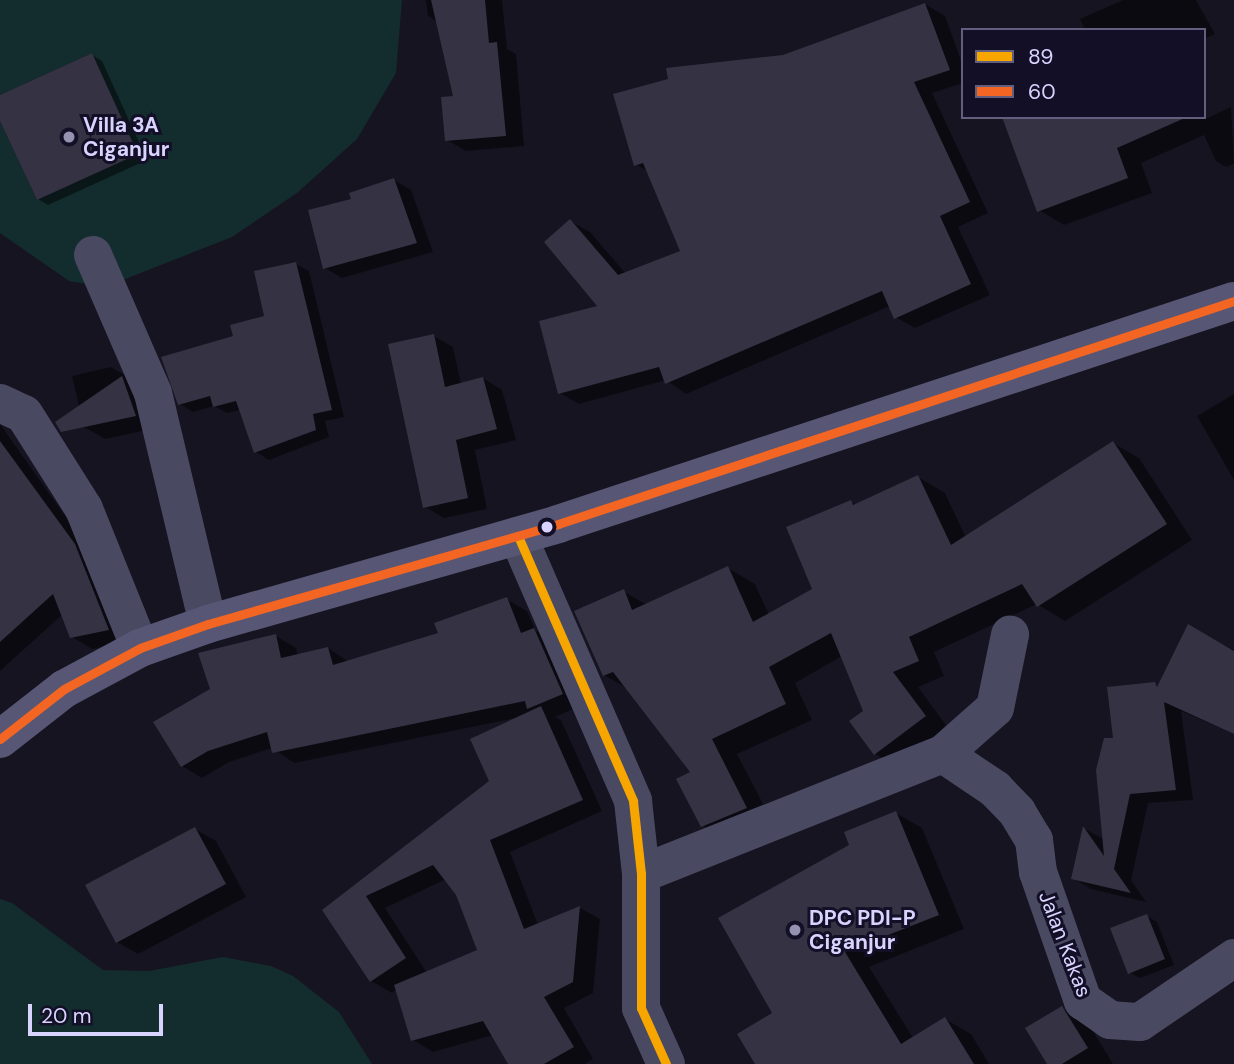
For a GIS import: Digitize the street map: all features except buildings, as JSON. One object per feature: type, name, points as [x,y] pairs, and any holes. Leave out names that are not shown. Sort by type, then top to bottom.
[{"type":"main road","points":[[0,739],[64,689],[140,648],[208,624],[518,536],[900,414],[1234,300]]},
{"type":"street","points":[[93,255],[153,393],[208,624]]},
{"type":"street","points":[[0,403],[24,414],[84,509],[140,648]]},
{"type":"street","points":[[518,536],[633,801],[641,873],[641,1008],[666,1064]]},
{"type":"street","points":[[641,873],[943,754],[995,708],[1010,635]]},
{"type":"street","name":"Jalan Kakas","points":[[943,754],[995,789],[1017,812],[1034,840],[1038,872],[1083,1001],[1110,1020],[1140,1022],[1234,958]]},
{"type":"green space","points":[[0,0],[402,0],[396,73],[357,139],[297,193],[232,237],[105,287],[69,281],[0,233],[0,121],[37,200],[138,154],[92,53],[0,95]]},
{"type":"green space","points":[[0,899],[12,903],[103,970],[149,971],[223,957],[271,966],[293,976],[339,1012],[372,1064],[0,1064]]},
{"type":"transit line","name":"60","points":[[0,739],[64,689],[140,648],[208,624],[558,524],[1234,301]]},
{"type":"transit line","name":"89","points":[[518,536],[633,801],[641,874],[641,1008],[666,1064]]},
{"type":"place","name":"Villa 3A Ciganjur","points":[[69,137]]},
{"type":"place","name":"DPC PDI-P Ciganjur","points":[[795,930]]}]
